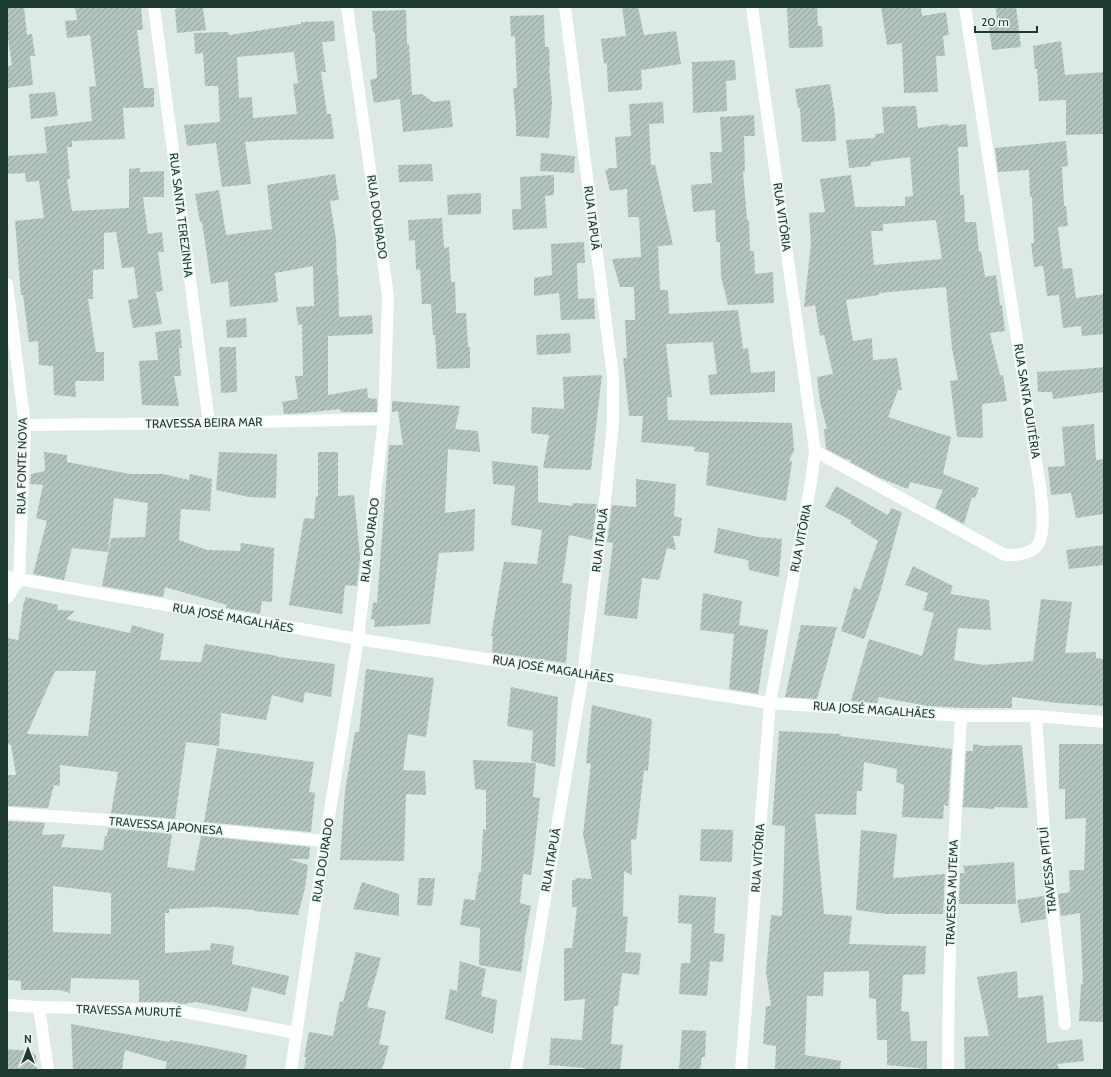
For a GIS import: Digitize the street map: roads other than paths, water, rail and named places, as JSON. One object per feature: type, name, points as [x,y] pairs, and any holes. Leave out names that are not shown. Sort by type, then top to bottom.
[{"type":"street","name":"RUA SANTA TEREZINHA","points":[[154,7],[208,423]]},
{"type":"street","name":"RUA DOURADO","points":[[291,1070],[325,841],[358,639],[384,419],[388,296],[348,7]]},
{"type":"street","name":"RUA ITAPUÃ","points":[[516,1070],[583,674],[606,492],[613,423],[613,377],[565,7]]},
{"type":"street","name":"RUA VITÓRIA","points":[[741,1070],[770,703],[811,482],[815,451],[752,7]]},
{"type":"street","name":"RUA SANTA QUITÉRIA","points":[[815,451],[1005,555],[1018,555],[1029,552],[1037,546],[1041,537],[1043,526],[1037,468],[965,7]]},
{"type":"street","name":"RUA FONTE NOVA","points":[[7,284],[25,426],[13,579]]},
{"type":"street","name":"TRAVESSA BEIRA MAR","points":[[25,426],[384,419]]},
{"type":"street","name":"RUA JOSÉ MAGALHÃES","points":[[13,579],[358,639],[770,703],[961,716],[1036,716],[1104,722]]},
{"type":"street","points":[[7,598],[13,579]]},
{"type":"street","name":"TRAVESSA MUTEMA","points":[[948,1070],[948,995],[953,859],[961,716]]},
{"type":"street","name":"TRAVESSA PITUÍ","points":[[1036,716],[1044,830],[1065,1024]]},
{"type":"street","name":"TRAVESSA JAPONESA","points":[[7,813],[122,821],[325,841]]},
{"type":"street","name":"TRAVESSA MURUTÉ","points":[[7,1005],[39,1008],[172,1010],[297,1033]]},
{"type":"street","points":[[39,1008],[48,1070]]}]
